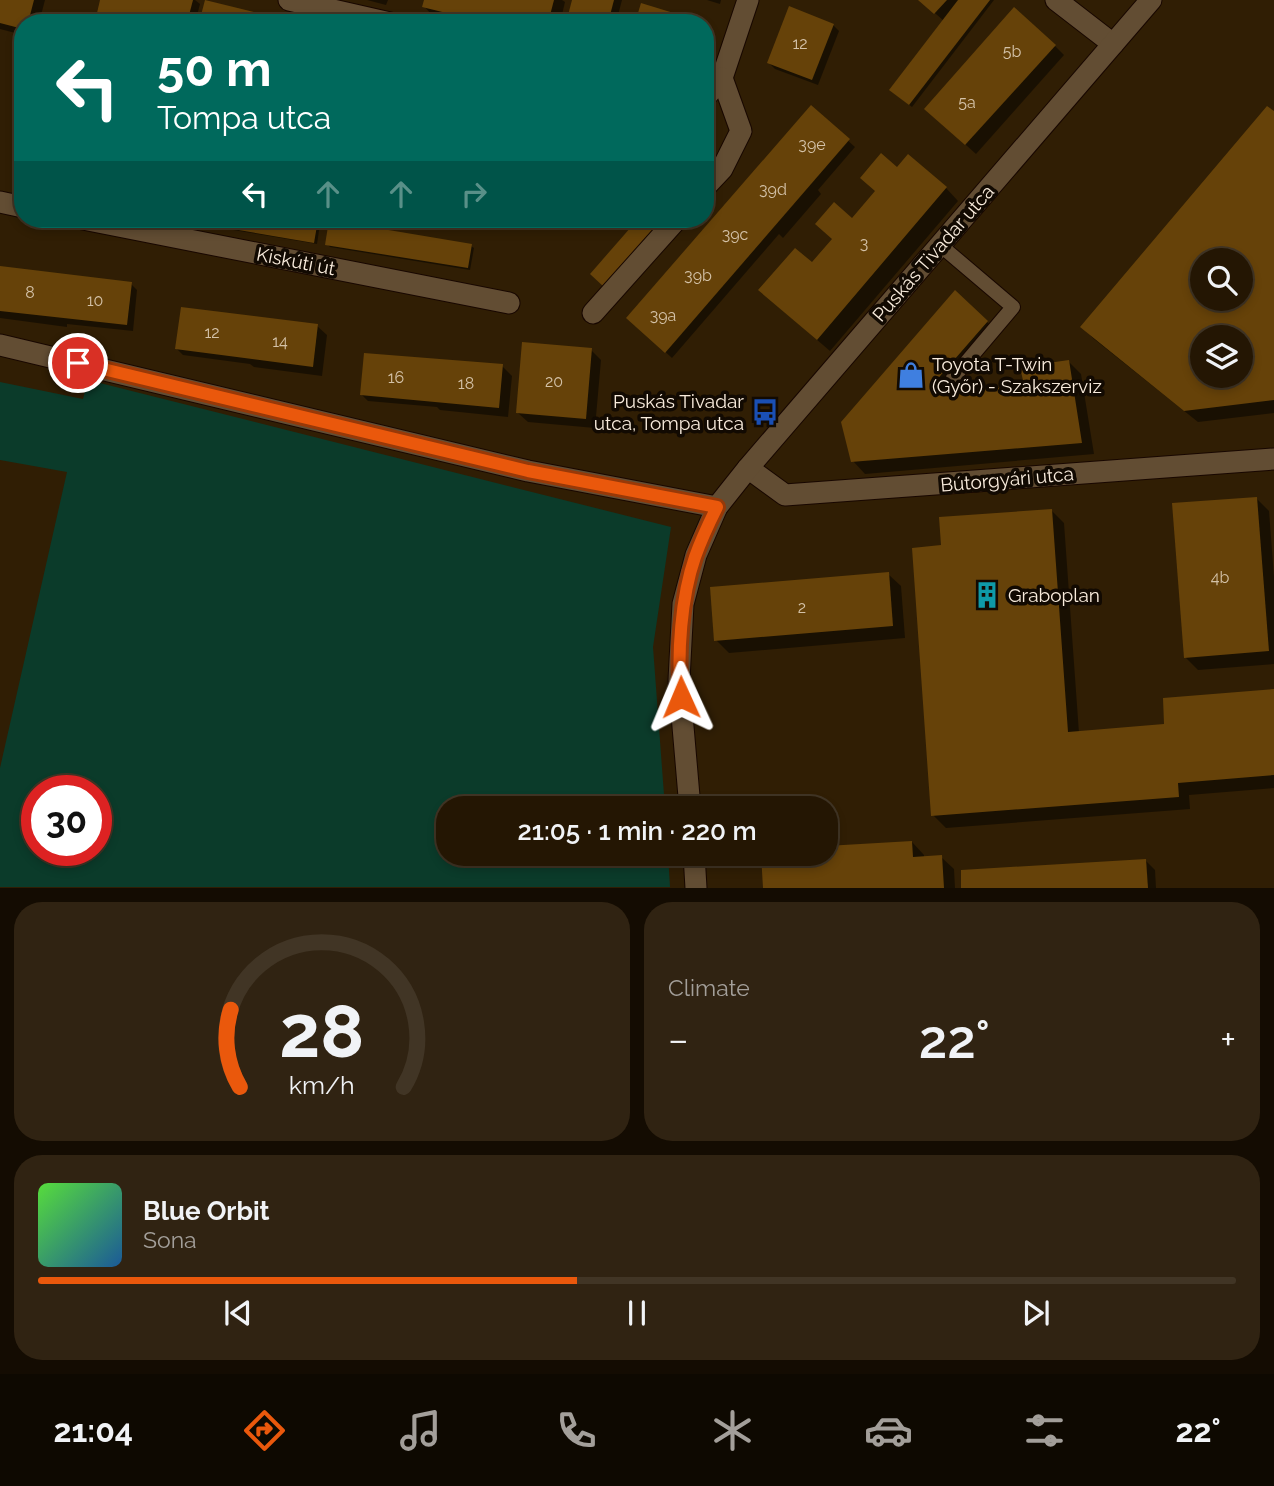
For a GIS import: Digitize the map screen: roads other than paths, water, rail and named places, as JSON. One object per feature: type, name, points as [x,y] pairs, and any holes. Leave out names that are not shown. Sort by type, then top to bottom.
[{"type":"street","points":[[289,0],[350,14]]},
{"type":"street","points":[[714,83],[748,0]]},
{"type":"street","points":[[1056,0],[1113,44]]},
{"type":"street","name":"Puskás Tivadar utca","points":[[689,796],[679,680],[683,604],[695,555],[717,507],[1151,0]]},
{"type":"street","points":[[714,91],[741,131],[722,169],[714,177]]},
{"type":"street","name":"Kiskúti út","points":[[129,228],[509,303]]},
{"type":"street","points":[[593,313],[669,228]]},
{"type":"street","points":[[0,345],[528,471],[717,507]]},
{"type":"street","name":"Bútorgyári utca","points":[[748,468],[785,495],[1274,459]]},
{"type":"street","points":[[695,866],[696,887]]},
{"type":"lane","points":[[940,244],[1013,307],[953,379]]},
{"type":"place","name":"Toyota T-Twin (Győr) - Szakszerviz","points":[[911,375]]},
{"type":"place","name":"Puskás Tivadar utca, Tompa utca","points":[[765,412]]},
{"type":"place","name":"Graboplan","points":[[987,595]]}]
